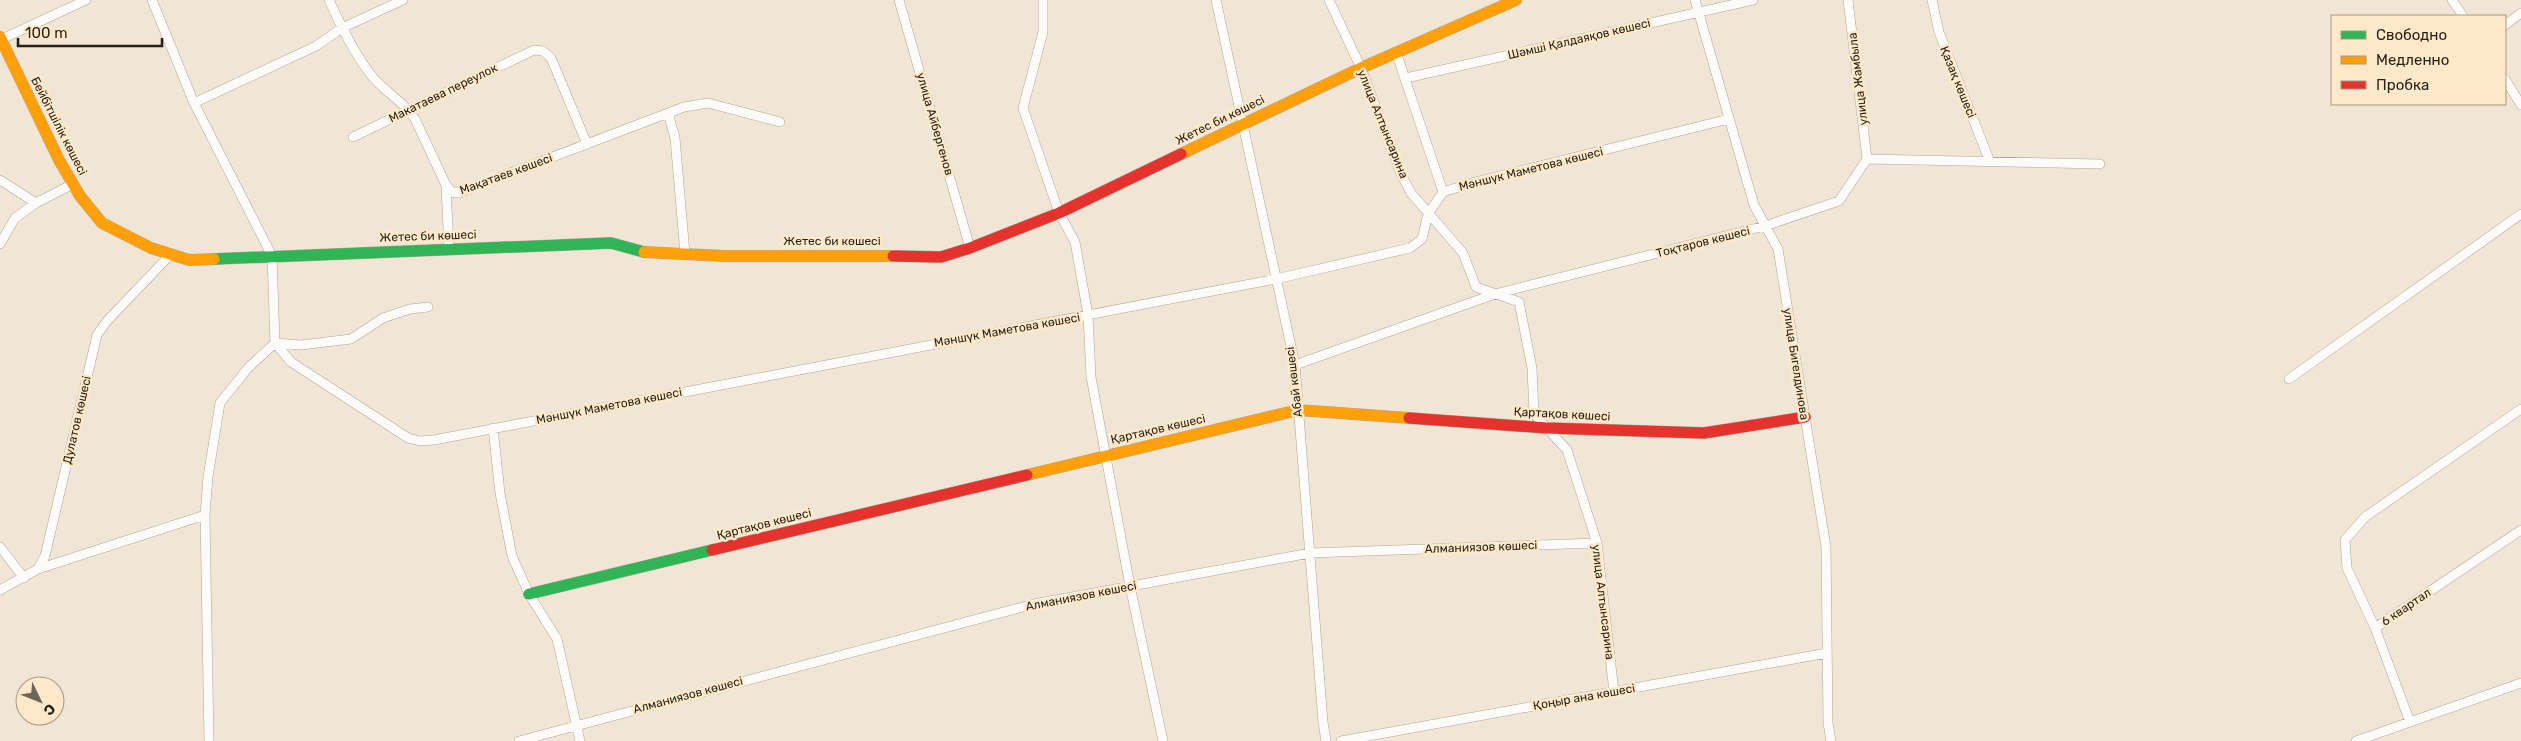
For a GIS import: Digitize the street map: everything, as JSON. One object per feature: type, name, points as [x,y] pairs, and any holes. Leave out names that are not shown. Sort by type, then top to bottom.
[{"type":"street","points":[[0,39],[86,0]]},
{"type":"street","points":[[152,0],[194,103],[272,256],[275,343]]},
{"type":"street","name":"Мақатаев көшесі","points":[[329,0],[342,28],[371,75],[388,93],[409,109],[446,185],[452,192],[458,193],[684,107],[708,104],[780,122]]},
{"type":"street","points":[[194,103],[316,46],[342,28],[403,0]]},
{"type":"street","name":"улица Айбергенов","points":[[899,0],[970,248]]},
{"type":"street","points":[[1043,0],[1042,32],[1023,108],[1059,213],[1075,242],[1088,315],[1091,377],[1130,586],[1163,741]]},
{"type":"street","name":"Абай көшесі","points":[[1216,0],[1295,364],[1326,741]]},
{"type":"street","name":"улица Алтынсарина","points":[[1329,0],[1361,68],[1401,174],[1411,193],[1463,253],[1476,287],[1520,302],[1532,368],[1534,414],[1567,450],[1597,543],[1614,692]]},
{"type":"street","name":"Жетес би көшесі","points":[[102,223],[151,248],[189,260],[611,243],[648,253],[845,254],[941,257],[970,248],[1059,213],[1361,68],[1516,0]]},
{"type":"street","name":"улица Бигелдинова","points":[[1695,0],[1754,205],[1778,249],[1826,547],[1828,723],[1831,741]]},
{"type":"street","name":"Шәмші Қалдаяқов көшесі","points":[[1406,78],[1753,0]]},
{"type":"street","name":"улица Жамбыла","points":[[1848,0],[1867,159]]},
{"type":"street","name":"Қазақ көшесі","points":[[1932,0],[1939,32],[1990,162]]},
{"type":"street","points":[[2452,0],[2462,15]]},
{"type":"street","points":[[2506,24],[2521,13]]},
{"type":"street","name":"Бейбітшілік көшесі","points":[[0,39],[59,160],[73,184],[102,223]]},
{"type":"street","name":"Макатаева переулок","points":[[353,137],[534,50],[543,50],[551,58],[587,144]]},
{"type":"street","points":[[1396,52],[1443,192]]},
{"type":"street","points":[[2506,82],[2521,105]]},
{"type":"street","points":[[668,113],[675,138],[685,254]]},
{"type":"street","name":"Мәншүк Маметова көшесі","points":[[275,343],[291,362],[408,438],[420,442],[434,440],[1276,279],[1410,248],[1422,239],[1428,214],[1443,192],[1474,182],[1730,119]]},
{"type":"street","points":[[1867,159],[2100,164]]},
{"type":"street","name":"Тоқтаров көшесі","points":[[1295,364],[1495,294],[1766,226],[1839,201],[1867,159]]},
{"type":"street","points":[[0,180],[36,203]]},
{"type":"street","points":[[0,244],[15,218],[36,203],[73,184]]},
{"type":"street","points":[[446,185],[449,249]]},
{"type":"street","points":[[2289,379],[2521,214]]},
{"type":"street","name":"Дулатов көшесі","points":[[38,569],[45,556],[97,335],[107,321],[171,254]]},
{"type":"street","points":[[209,741],[205,515],[208,477],[220,403],[248,368],[275,343],[301,345],[351,339],[382,318],[410,309],[428,307]]},
{"type":"street","points":[[2375,628],[2347,568],[2345,540],[2365,517],[2521,409]]},
{"type":"street","name":"Қартақов көшесі","points":[[529,594],[1298,410],[1547,428],[1704,433],[1805,417]]},
{"type":"street","points":[[494,428],[500,493],[512,556],[529,594],[557,639],[580,741]]},
{"type":"street","points":[[0,590],[38,569],[205,515]]},
{"type":"street","name":"6 квартал","points":[[2410,722],[2375,628],[2521,530]]},
{"type":"street","name":"Алманиязов көшесі","points":[[519,741],[577,724],[1034,604],[1130,586],[1310,553],[1597,543]]},
{"type":"street","points":[[0,547],[24,578]]},
{"type":"street","name":"Қоңыр ана көшесі","points":[[1341,741],[1827,653]]},
{"type":"street","points":[[2356,741],[2521,683]]},
{"type":"traffic: fast","points":[[214,259],[611,243],[644,252]]},
{"type":"traffic: fast","points":[[529,594],[712,550]]},
{"type":"traffic: slow","points":[[1181,154],[1361,68],[1516,0]]},
{"type":"traffic: slow","points":[[0,37],[59,160],[80,196],[102,223],[151,248],[189,260],[214,259]]},
{"type":"traffic: slow","points":[[644,252],[724,256],[893,256]]},
{"type":"traffic: slow","points":[[1027,475],[1298,410],[1409,418]]},
{"type":"traffic: jam","points":[[893,256],[941,257],[970,248],[1059,213],[1181,154]]},
{"type":"traffic: jam","points":[[1409,418],[1547,428],[1704,433],[1805,417]]},
{"type":"traffic: jam","points":[[712,550],[1027,475]]}]
